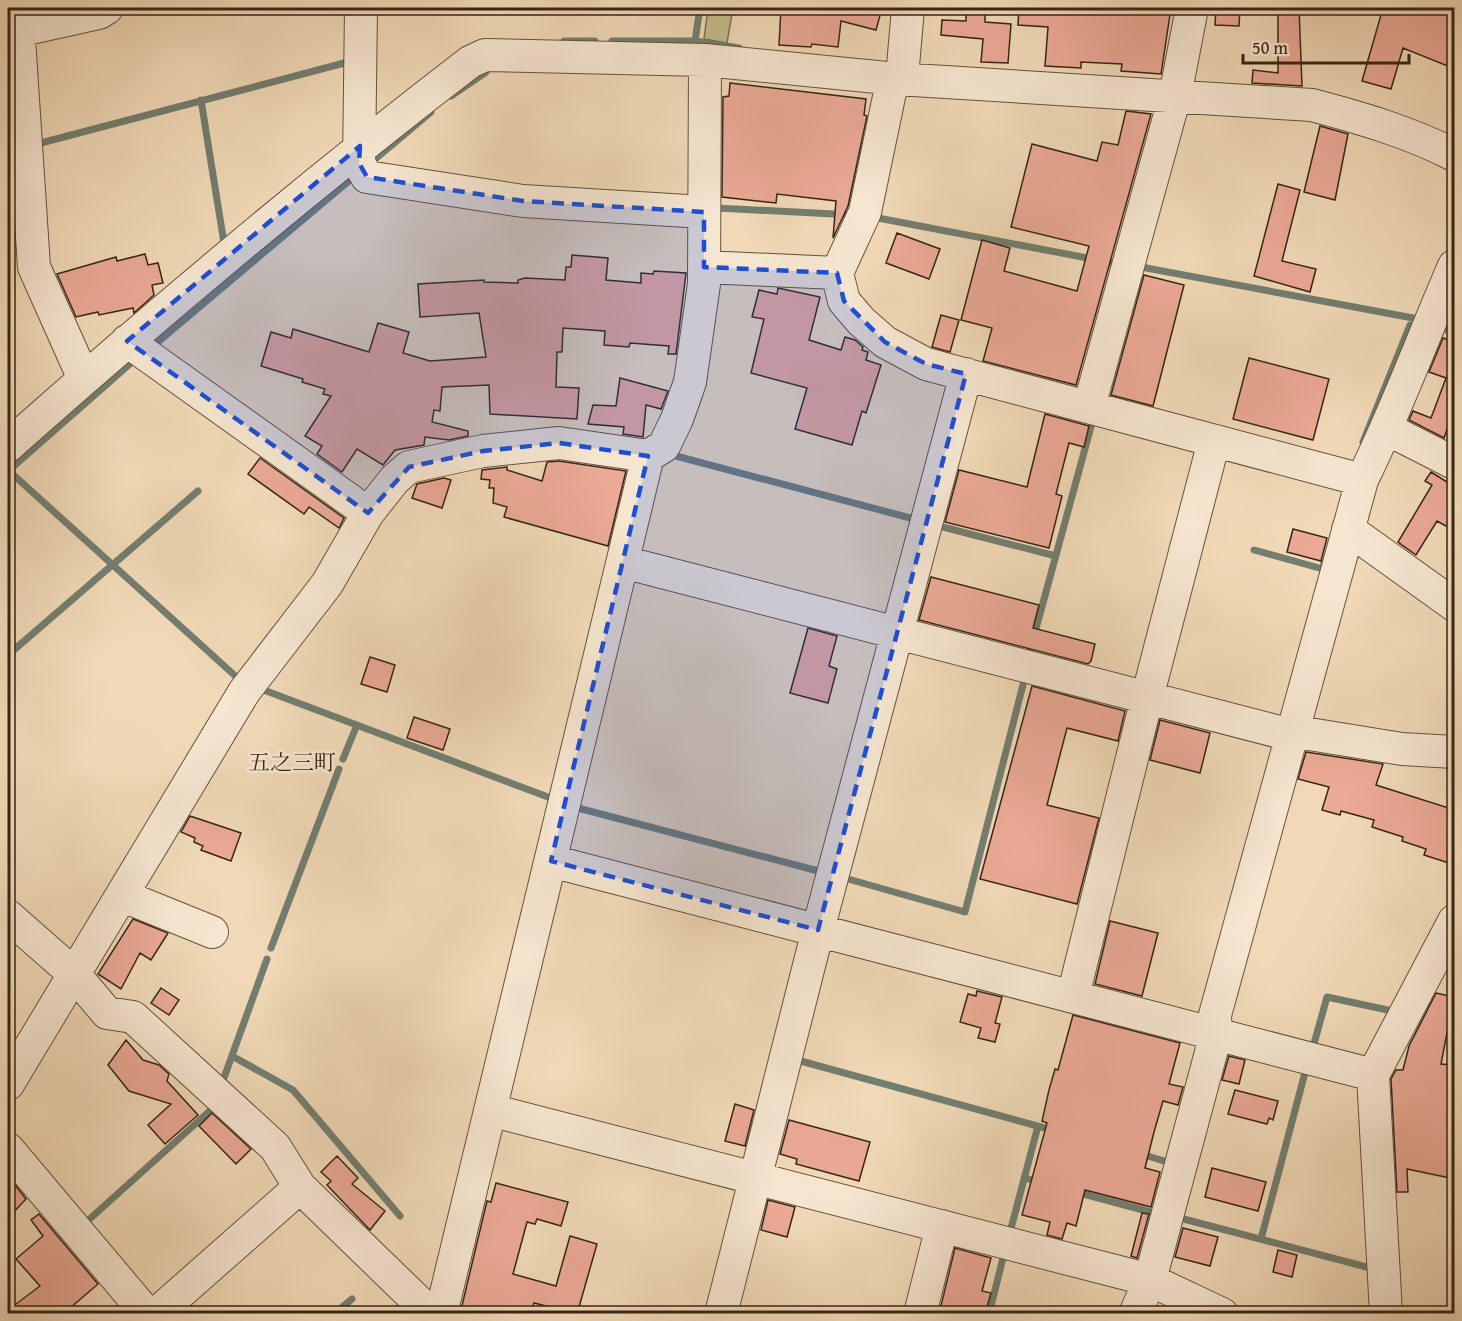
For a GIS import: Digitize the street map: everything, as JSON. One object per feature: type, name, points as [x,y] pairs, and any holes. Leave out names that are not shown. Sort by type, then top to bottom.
[{"type":"street","points":[[84,379],[34,267],[18,19],[99,13],[107,8]]},
{"type":"street","points":[[361,8],[362,162]]},
{"type":"street","points":[[908,8],[903,66],[890,92],[866,212],[837,273],[844,301],[885,342],[926,364],[1362,480]]},
{"type":"street","points":[[1089,407],[1175,96],[1192,8]]},
{"type":"street","points":[[8,446],[127,341],[362,162],[470,62],[485,55],[705,60],[897,79],[1312,105],[1362,118],[1430,143],[1455,155]]},
{"type":"street","points":[[8,1083],[123,896],[244,692],[327,584],[368,513],[409,466],[483,451],[559,443],[648,456],[664,446],[678,419],[690,382],[704,267],[705,60]]},
{"type":"street","points":[[362,162],[523,201],[704,212]]},
{"type":"street","points":[[1135,1314],[1150,1280],[1216,1034],[1215,1015],[1362,480],[1387,429],[1423,338],[1455,266]]},
{"type":"street","points":[[704,267],[837,273]]},
{"type":"street","points":[[127,341],[368,513]]},
{"type":"street","points":[[721,1314],[818,930],[966,374]]},
{"type":"street","points":[[1387,429],[1455,464]]},
{"type":"street","points":[[1073,996],[1214,441]]},
{"type":"street","points":[[441,1314],[648,456]]},
{"type":"street","points":[[1348,529],[1455,605]]},
{"type":"street","points":[[623,562],[1291,735],[1303,733],[1402,749],[1455,752]]},
{"type":"street","points":[[551,861],[1373,1075]]},
{"type":"street","points":[[123,896],[212,932]]},
{"type":"street","points":[[8,916],[74,974],[107,1013],[134,1017],[275,1146],[300,1187],[431,1314]]},
{"type":"street","points":[[1386,1314],[1373,1075],[1455,921]]},
{"type":"street","points":[[490,1110],[1150,1280],[1222,1314]]},
{"type":"street","points":[[8,1149],[147,1314]]},
{"type":"street","points":[[156,1314],[300,1187]]},
{"type":"street","points":[[920,1314],[942,1226]]},
{"type":"highlighted area","points":[[360,146],[359,163],[367,177],[523,201],[704,212],[704,267],[837,273],[844,301],[885,342],[926,364],[966,374],[818,930],[551,861],[648,456],[559,443],[483,451],[409,467],[368,513],[127,341]]},
{"type":"shaded area","points":[[708,8],[733,8],[727,43],[704,39]]},
{"type":"building","points":[[781,8],[882,8],[876,30],[841,21],[838,47],[812,44],[811,47],[779,45]]},
{"type":"building","points":[[966,8],[985,8],[985,22],[1011,24],[1008,63],[981,62],[983,39],[941,35],[942,20],[966,21]]},
{"type":"building","points":[[1019,8],[1171,8],[1161,74],[1121,71],[1122,64],[1081,62],[1081,68],[1045,66],[1048,27],[1018,25]]},
{"type":"building","points":[[1216,8],[1240,8],[1239,26],[1215,25]]},
{"type":"building","points":[[1278,8],[1299,8],[1302,86],[1252,83],[1253,70],[1278,73]]},
{"type":"building","points":[[1383,8],[1455,8],[1455,69],[1403,48],[1391,89],[1362,81]]},
{"type":"building","points":[[730,83],[866,99],[864,115],[867,116],[848,206],[833,238],[836,201],[777,194],[776,203],[722,197],[723,97],[729,96]]},
{"type":"building","points":[[1126,111],[1151,114],[1076,385],[983,361],[992,328],[961,320],[982,240],[1010,248],[1004,271],[1077,291],[1089,246],[1011,227],[1032,144],[1097,161],[1102,142],[1118,145]]},
{"type":"building","points":[[1320,126],[1348,134],[1335,200],[1304,192]]},
{"type":"building","points":[[1278,184],[1300,190],[1282,261],[1316,269],[1310,292],[1254,276]]},
{"type":"building","points":[[897,233],[940,249],[929,279],[886,263]]},
{"type":"building","points":[[145,254],[148,265],[158,263],[163,283],[152,285],[154,295],[134,313],[133,308],[76,317],[57,274],[116,257],[117,261]]},
{"type":"building","points":[[572,255],[608,258],[606,280],[641,283],[641,273],[653,274],[654,271],[686,273],[676,354],[668,354],[669,346],[630,343],[629,347],[604,345],[605,331],[563,328],[562,352],[557,352],[556,387],[579,388],[577,419],[490,414],[489,385],[442,387],[440,411],[434,410],[432,422],[468,431],[468,436],[449,440],[425,437],[424,445],[395,450],[383,465],[357,449],[342,472],[317,454],[322,446],[305,436],[331,396],[323,394],[325,389],[302,382],[303,379],[261,366],[271,332],[291,338],[293,329],[369,352],[378,323],[409,332],[403,353],[430,361],[486,357],[479,313],[420,317],[418,284],[484,280],[484,282],[518,283],[518,280],[525,278],[565,280],[566,267],[571,267]]},
{"type":"building","points":[[1144,275],[1184,285],[1153,406],[1111,395]]},
{"type":"building","points":[[778,288],[820,297],[809,340],[841,350],[845,337],[855,340],[863,347],[862,350],[868,352],[866,360],[881,365],[866,413],[862,411],[852,445],[795,429],[807,388],[751,373],[764,319],[752,317],[759,290],[777,294]]},
{"type":"building","points":[[941,315],[959,320],[950,352],[932,347]]},
{"type":"building","points":[[1443,338],[1455,342],[1455,407],[1444,438],[1409,420],[1413,411],[1431,418],[1446,378],[1429,372]]},
{"type":"building","points":[[1249,358],[1329,379],[1313,440],[1233,419]]},
{"type":"building","points":[[620,378],[668,391],[661,409],[646,405],[643,437],[623,434],[624,427],[588,424],[593,405],[616,406]]},
{"type":"building","points":[[1045,414],[1089,426],[1084,447],[1069,443],[1056,494],[1062,496],[1049,548],[945,522],[959,470],[1027,487]]},
{"type":"building","points":[[260,458],[344,518],[339,528],[309,507],[304,514],[248,474]]},
{"type":"building","points":[[559,461],[626,471],[608,546],[504,517],[507,507],[493,503],[494,488],[489,488],[490,480],[481,479],[482,470],[507,467],[507,470],[542,481],[547,462]]},
{"type":"building","points":[[1431,472],[1455,487],[1455,531],[1437,521],[1416,555],[1398,542],[1432,485],[1425,481]]},
{"type":"building","points":[[444,478],[451,480],[442,508],[412,498],[417,484]]},
{"type":"building","points":[[1293,529],[1327,538],[1321,561],[1287,552]]},
{"type":"building","points":[[931,577],[1039,605],[1033,628],[1095,644],[1091,661],[1088,664],[919,620]]},
{"type":"building","points":[[808,628],[837,636],[829,666],[837,669],[828,703],[790,693]]},
{"type":"building","points":[[370,657],[395,665],[387,692],[361,684]]},
{"type":"building","points":[[1032,686],[1125,711],[1118,741],[1067,728],[1047,805],[1099,818],[1077,904],[980,879]]},
{"type":"building","points":[[414,717],[450,729],[443,750],[407,738]]},
{"type":"building","points":[[1160,720],[1210,733],[1200,773],[1150,760]]},
{"type":"building","points":[[1306,752],[1383,764],[1376,785],[1455,810],[1455,865],[1424,855],[1426,849],[1402,841],[1403,837],[1372,827],[1374,820],[1341,811],[1340,815],[1322,810],[1329,787],[1298,779]]},
{"type":"building","points":[[190,816],[241,833],[231,861],[201,850],[203,846],[194,842],[195,838],[181,832]]},
{"type":"building","points":[[133,919],[168,933],[151,960],[140,953],[121,989],[98,974]]},
{"type":"building","points":[[1110,921],[1158,933],[1142,996],[1095,984]]},
{"type":"building","points":[[161,988],[179,1000],[169,1015],[151,1003]]},
{"type":"building","points":[[977,991],[1002,997],[995,1023],[1000,1024],[995,1042],[978,1038],[981,1028],[960,1022],[968,994],[976,996]]},
{"type":"building","points":[[1436,993],[1454,997],[1441,1064],[1455,1065],[1455,1179],[1407,1169],[1408,1192],[1397,1192],[1391,1079],[1396,1070],[1403,1070],[1409,1046]]},
{"type":"building","points":[[1073,1015],[1180,1043],[1169,1084],[1183,1087],[1178,1105],[1163,1101],[1154,1132],[1145,1168],[1160,1172],[1151,1207],[1085,1190],[1076,1226],[1067,1223],[1062,1239],[1047,1235],[1050,1222],[1022,1215],[1047,1123],[1042,1121],[1049,1090],[1055,1069],[1058,1070]]},
{"type":"building","points":[[126,1040],[143,1060],[159,1065],[169,1074],[167,1081],[198,1115],[165,1144],[148,1125],[171,1104],[129,1091],[108,1065]]},
{"type":"building","points":[[1229,1056],[1245,1060],[1239,1084],[1222,1080]]},
{"type":"building","points":[[1235,1090],[1278,1101],[1273,1120],[1269,1118],[1267,1124],[1228,1114]]},
{"type":"building","points":[[735,1104],[754,1110],[745,1146],[725,1141]]},
{"type":"building","points":[[212,1113],[251,1149],[236,1164],[199,1126]]},
{"type":"building","points":[[789,1120],[870,1142],[859,1181],[796,1164],[797,1159],[780,1154]]},
{"type":"building","points":[[337,1156],[358,1178],[352,1184],[385,1211],[370,1230],[327,1185],[331,1181],[321,1172]]},
{"type":"building","points":[[1212,1168],[1266,1182],[1258,1211],[1205,1197]]},
{"type":"building","points":[[8,1176],[26,1199],[8,1218]]},
{"type":"building","points":[[496,1183],[568,1202],[561,1226],[537,1219],[535,1224],[527,1222],[513,1274],[556,1286],[570,1236],[597,1244],[577,1314],[534,1303],[531,1314],[460,1314],[487,1201],[491,1202]]},
{"type":"building","points":[[768,1200],[795,1207],[787,1237],[761,1230]]},
{"type":"building","points":[[1142,1213],[1149,1214],[1137,1258],[1131,1256]]},
{"type":"building","points":[[39,1214],[98,1284],[63,1314],[8,1314],[8,1310],[40,1286],[16,1259],[43,1236],[31,1220]]},
{"type":"building","points":[[1183,1228],[1218,1237],[1210,1266],[1175,1257]]},
{"type":"building","points":[[955,1248],[991,1258],[982,1291],[991,1293],[985,1314],[939,1314]]},
{"type":"building","points":[[1278,1250],[1297,1255],[1292,1277],[1273,1272]]},
{"type":"waterway","points":[[700,8],[695,41],[739,48]]},
{"type":"waterway","points":[[564,41],[595,41]]},
{"type":"waterway","points":[[612,41],[695,41]]},
{"type":"waterway","points":[[37,144],[348,62]]},
{"type":"waterway","points":[[451,96],[486,72]]},
{"type":"waterway","points":[[201,100],[224,243]]},
{"type":"waterway","points":[[368,165],[431,112]]},
{"type":"waterway","points":[[153,346],[357,174]]},
{"type":"waterway","points":[[717,208],[853,215]]},
{"type":"waterway","points":[[878,218],[1119,264]]},
{"type":"waterway","points":[[1141,267],[1413,318]]},
{"type":"waterway","points":[[1363,442],[1410,325]]},
{"type":"waterway","points":[[1443,328],[1454,333]]},
{"type":"waterway","points":[[8,471],[132,362]]},
{"type":"waterway","points":[[1028,658],[1092,423]]},
{"type":"waterway","points":[[676,456],[918,520]]},
{"type":"waterway","points":[[8,470],[242,682]]},
{"type":"waterway","points":[[8,655],[198,491]]},
{"type":"waterway","points":[[935,525],[1056,556]]},
{"type":"waterway","points":[[1254,550],[1323,569],[1324,563]]},
{"type":"waterway","points":[[841,877],[965,912],[1025,677]]},
{"type":"waterway","points":[[261,689],[556,800]]},
{"type":"waterway","points":[[343,759],[357,725]]},
{"type":"waterway","points":[[271,948],[339,769]]},
{"type":"waterway","points":[[574,807],[826,873]]},
{"type":"waterway","points":[[221,1086],[267,959]]},
{"type":"waterway","points":[[1312,1051],[1327,997],[1397,1012]]},
{"type":"waterway","points":[[1440,1023],[1454,1026]]},
{"type":"waterway","points":[[232,1056],[293,1090],[400,1216]]},
{"type":"waterway","points":[[797,1060],[1052,1130]]},
{"type":"waterway","points":[[1261,1239],[1307,1065]]},
{"type":"waterway","points":[[83,1225],[213,1108]]},
{"type":"waterway","points":[[1009,1236],[1038,1126]]},
{"type":"waterway","points":[[1141,1154],[1164,1161]]},
{"type":"waterway","points":[[1025,1178],[1039,1182]]},
{"type":"waterway","points":[[1076,1192],[1158,1214]]},
{"type":"waterway","points":[[1176,1217],[1374,1269]]},
{"type":"waterway","points":[[989,1314],[1005,1250]]},
{"type":"waterway","points":[[334,1314],[352,1299]]},
{"type":"district","name":"五之三町","points":[[292,762]]}]
